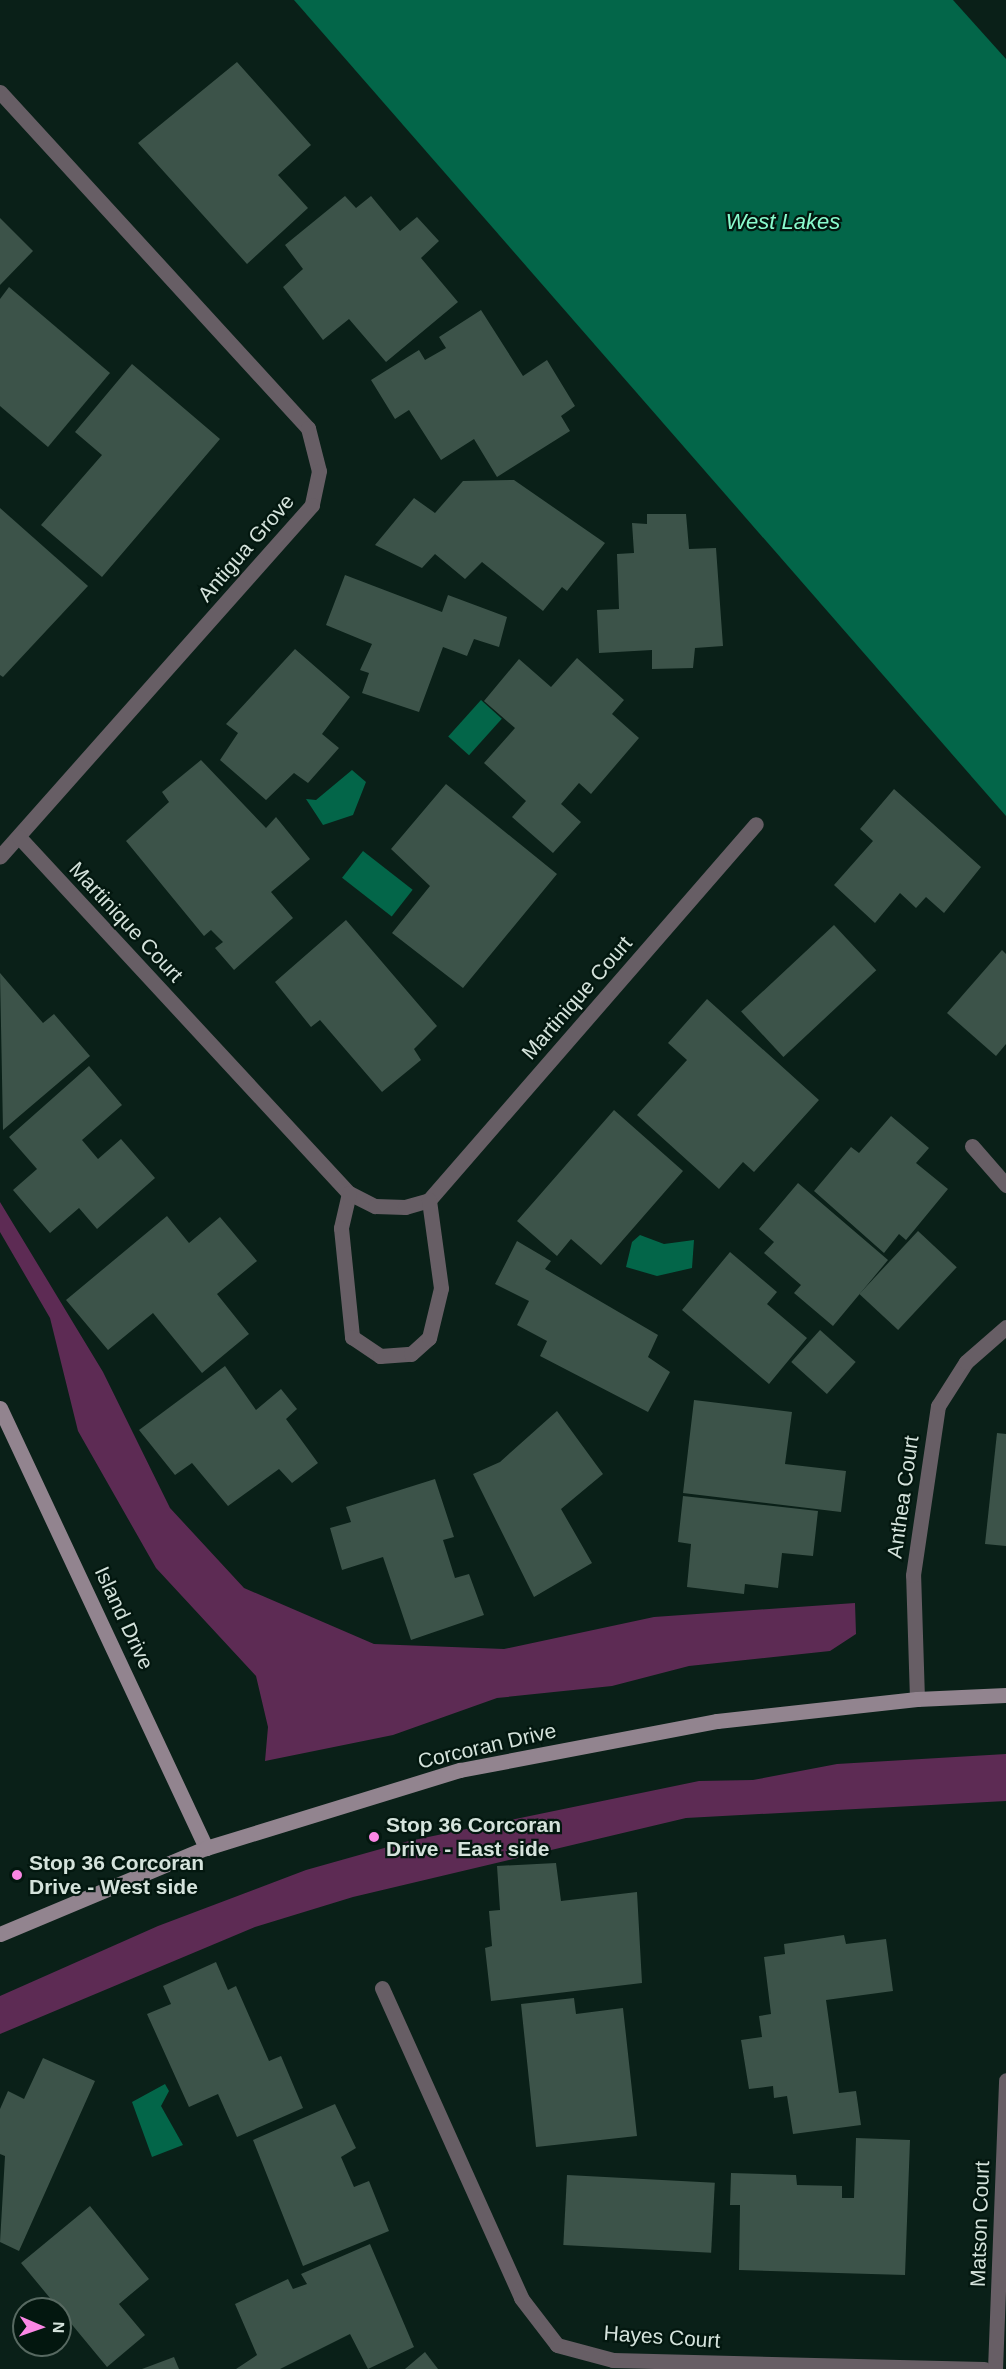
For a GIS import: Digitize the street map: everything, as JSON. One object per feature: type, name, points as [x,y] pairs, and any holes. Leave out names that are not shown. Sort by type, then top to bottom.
[{"type":"street","name":"Antigua Grove","points":[[0,92],[308,428],[320,471],[312,505],[0,856]]},
{"type":"street","name":"Martinique Court","points":[[19,837],[349,1194],[375,1206],[405,1207],[429,1200],[756,824]]},
{"type":"street","points":[[972,1146],[1006,1185]]},
{"type":"street","points":[[349,1194],[341,1228],[352,1337],[380,1356],[411,1354],[429,1338],[441,1288],[429,1200]]},
{"type":"street","name":"Anthea Court","points":[[917,1699],[913,1575],[938,1406],[966,1362],[1006,1327]]},
{"type":"street","name":"Island Drive","points":[[0,1408],[206,1848]]},
{"type":"street","name":"Corcoran Drive","points":[[0,1934],[206,1848],[460,1770],[717,1721],[917,1699],[1006,1695]]},
{"type":"street","name":"Hayes Court","points":[[382,1988],[521,2298],[557,2345],[614,2360],[984,2369]]},
{"type":"street","name":"Matson Court","points":[[995,2369],[1006,2080]]},
{"type":"shaded area","points":[[0,1202],[103,1372],[170,1508],[244,1588],[374,1644],[504,1649],[654,1617],[855,1603],[856,1634],[830,1651],[689,1666],[612,1686],[497,1698],[393,1735],[265,1761],[268,1727],[256,1676],[156,1568],[78,1431],[50,1318],[0,1232]]},
{"type":"shaded area","points":[[1006,1754],[1006,1801],[686,1818],[353,1897],[255,1927],[0,2034],[0,1996],[158,1926],[306,1870],[409,1841],[699,1781],[753,1780],[837,1764]]},
{"type":"water","name":"West Lakes","points":[[294,0],[953,0],[1006,59],[1006,816]]},
{"type":"water","points":[[481,700],[502,719],[469,755],[448,736]]},
{"type":"water","points":[[352,770],[366,782],[353,815],[323,825],[306,799],[316,800]]},
{"type":"water","points":[[363,851],[413,890],[392,917],[342,878]]},
{"type":"water","points":[[640,1235],[664,1244],[694,1240],[692,1268],[657,1276],[626,1267],[632,1242]]},
{"type":"water","points":[[165,2084],[169,2091],[161,2106],[183,2145],[152,2157],[132,2102]]},
{"type":"building","points":[[237,62],[311,145],[278,175],[308,208],[247,264],[138,143]]},
{"type":"building","points":[[345,196],[356,208],[371,196],[400,231],[417,217],[439,241],[421,258],[458,302],[386,362],[349,319],[323,340],[283,287],[303,269],[285,245]]},
{"type":"building","points":[[0,218],[33,251],[0,285]]},
{"type":"building","points":[[9,287],[110,373],[48,447],[0,406],[0,299]]},
{"type":"building","points":[[481,310],[523,376],[547,360],[575,406],[561,416],[570,431],[497,477],[474,439],[441,460],[409,410],[395,419],[371,380],[419,350],[425,360],[446,348],[439,337]]},
{"type":"building","points":[[132,364],[220,439],[102,577],[41,525],[102,455],[75,432]]},
{"type":"building","points":[[514,480],[605,543],[567,591],[562,587],[543,611],[482,562],[465,579],[435,554],[422,568],[375,545],[414,498],[435,513],[463,481]]},
{"type":"building","points":[[0,508],[88,586],[3,677],[0,675]]},
{"type":"building","points":[[647,514],[686,514],[689,549],[716,548],[723,646],[695,648],[693,668],[652,669],[652,650],[599,653],[597,610],[619,609],[617,554],[634,553],[632,523],[647,524]]},
{"type":"building","points":[[345,575],[442,612],[448,595],[507,617],[499,647],[474,639],[467,656],[443,647],[419,712],[362,693],[369,673],[360,670],[372,644],[326,625]]},
{"type":"building","points":[[295,649],[350,697],[322,734],[339,748],[308,783],[294,773],[266,800],[220,760],[238,733],[226,724]]},
{"type":"building","points":[[577,658],[624,700],[612,714],[639,738],[591,794],[579,783],[561,804],[581,822],[553,853],[512,817],[526,801],[484,763],[515,728],[484,701],[519,659],[551,687]]},
{"type":"building","points":[[201,760],[266,828],[276,817],[310,859],[271,892],[293,918],[234,970],[215,948],[223,942],[211,930],[204,936],[126,841],[169,802],[162,792]]},
{"type":"building","points":[[446,784],[557,874],[463,988],[392,933],[430,886],[391,849]]},
{"type":"building","points":[[894,789],[981,867],[944,913],[926,897],[916,908],[900,893],[875,923],[834,885],[873,841],[860,829]]},
{"type":"building","points":[[346,920],[437,1026],[414,1049],[421,1060],[382,1092],[320,1020],[311,1027],[275,982]]},
{"type":"building","points":[[834,925],[876,970],[783,1057],[741,1012]]},
{"type":"building","points":[[1002,950],[1006,954],[1006,1044],[996,1056],[947,1013]]},
{"type":"building","points":[[0,973],[43,1023],[54,1014],[90,1056],[3,1130]]},
{"type":"building","points":[[707,999],[819,1100],[754,1172],[743,1162],[719,1189],[637,1115],[687,1060],[668,1043]]},
{"type":"building","points":[[89,1066],[122,1105],[82,1140],[98,1159],[121,1139],[155,1178],[97,1229],[79,1208],[50,1233],[13,1190],[37,1169],[9,1137]]},
{"type":"building","points":[[614,1110],[683,1171],[601,1265],[571,1239],[557,1256],[517,1221]]},
{"type":"building","points":[[891,1116],[929,1148],[916,1163],[948,1189],[906,1240],[899,1234],[884,1253],[814,1191],[851,1147],[859,1153]]},
{"type":"building","points":[[798,1183],[888,1260],[833,1326],[794,1293],[801,1285],[764,1253],[774,1242],[759,1229]]},
{"type":"building","points":[[167,1216],[189,1243],[220,1217],[257,1261],[217,1294],[249,1334],[202,1373],[153,1313],[108,1350],[66,1300]]},
{"type":"building","points":[[918,1231],[957,1267],[898,1330],[859,1294]]},
{"type":"building","points":[[517,1241],[551,1261],[545,1269],[658,1335],[648,1357],[670,1372],[648,1412],[540,1356],[547,1341],[517,1325],[529,1301],[495,1284]]},
{"type":"building","points":[[730,1252],[777,1292],[767,1304],[807,1338],[769,1384],[682,1310]]},
{"type":"building","points":[[820,1330],[856,1362],[827,1394],[791,1362]]},
{"type":"building","points":[[225,1366],[256,1410],[281,1389],[297,1409],[286,1419],[318,1463],[292,1483],[279,1469],[228,1506],[192,1463],[175,1475],[139,1430]]},
{"type":"building","points":[[694,1400],[792,1412],[785,1464],[846,1471],[841,1512],[683,1493]]},
{"type":"building","points":[[557,1411],[603,1474],[561,1509],[592,1563],[534,1597],[473,1474],[500,1462]]},
{"type":"building","points":[[997,1433],[1006,1434],[1006,1546],[985,1544]]},
{"type":"building","points":[[435,1479],[454,1537],[443,1540],[455,1578],[469,1574],[484,1615],[411,1640],[383,1557],[342,1570],[330,1528],[351,1522],[346,1507]]},
{"type":"building","points":[[683,1496],[818,1511],[813,1556],[782,1553],[778,1588],[745,1584],[744,1594],[687,1587],[691,1544],[678,1542]]},
{"type":"building","points":[[556,1863],[561,1901],[637,1892],[642,1983],[491,2001],[485,1948],[492,1946],[489,1911],[500,1910],[497,1866]]},
{"type":"building","points":[[844,1935],[846,1944],[886,1939],[893,1991],[826,2000],[839,2093],[856,2091],[861,2125],[793,2134],[787,2096],[774,2098],[773,2086],[749,2089],[741,2040],[762,2037],[759,2016],[771,2014],[764,1957],[785,1954],[784,1944]]},
{"type":"building","points":[[216,1962],[228,1990],[236,1986],[269,2061],[281,2056],[303,2108],[237,2137],[218,2094],[189,2107],[147,2014],[171,2004],[163,1986]]},
{"type":"building","points":[[574,1998],[576,2014],[623,2008],[637,2136],[536,2147],[521,2004]]},
{"type":"building","points":[[43,2058],[95,2081],[19,2251],[0,2242],[5,2156],[0,2154],[0,2109],[8,2091],[24,2099]]},
{"type":"building","points":[[335,2104],[356,2148],[341,2157],[354,2187],[369,2181],[389,2231],[303,2266],[253,2140]]},
{"type":"building","points":[[856,2138],[910,2140],[905,2275],[739,2270],[740,2205],[730,2205],[731,2173],[796,2175],[797,2185],[842,2186],[842,2198],[854,2198]]},
{"type":"building","points":[[567,2175],[715,2183],[711,2253],[563,2245]]},
{"type":"building","points":[[90,2206],[149,2279],[119,2304],[145,2335],[107,2367],[72,2325],[72,2297],[49,2297],[21,2263]]},
{"type":"building","points":[[370,2244],[414,2347],[368,2369],[350,2334],[280,2369],[236,2369],[257,2355],[235,2304],[288,2279],[293,2289],[307,2284],[301,2274]]},
{"type":"building","points":[[425,2352],[438,2369],[405,2369]]},
{"type":"building","points":[[174,2357],[179,2369],[142,2369]]},
{"type":"place","name":"Stop 36 Corcoran Drive - East side","points":[[374,1837]]},
{"type":"place","name":"Stop 36 Corcoran Drive - West side","points":[[17,1875]]}]
